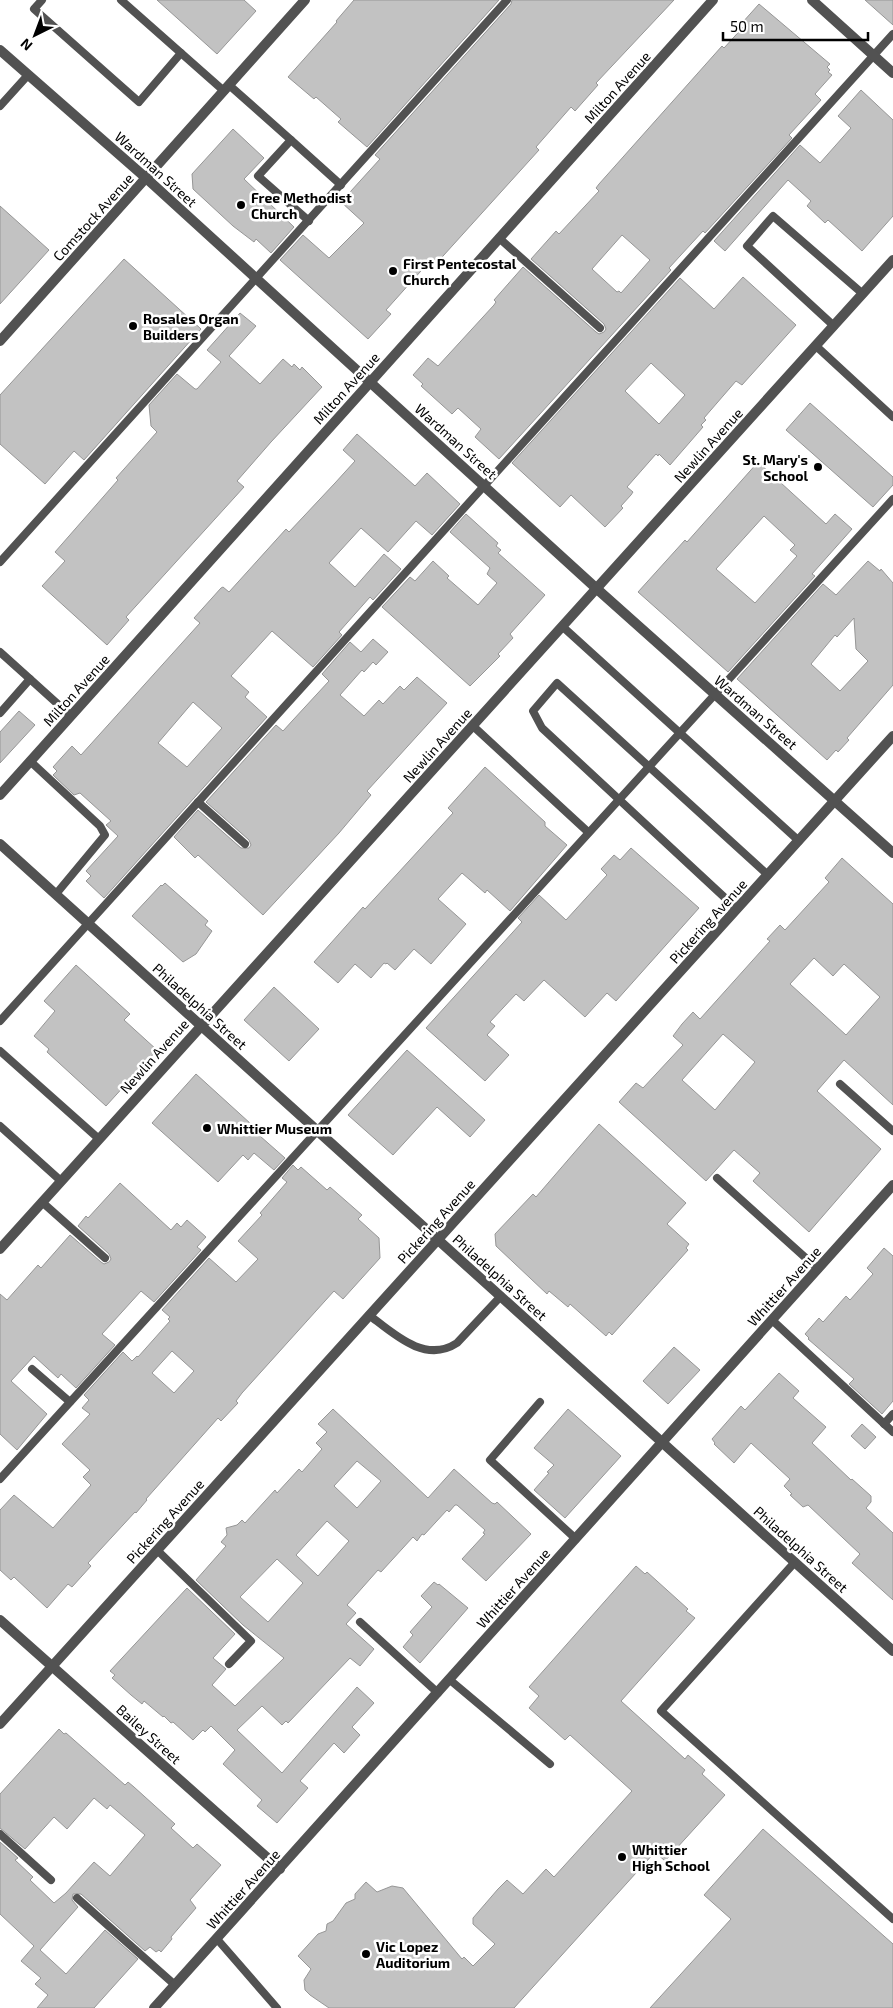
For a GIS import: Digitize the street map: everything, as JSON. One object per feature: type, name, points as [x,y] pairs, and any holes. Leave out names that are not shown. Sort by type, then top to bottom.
[{"type":"street","name":"Comstock Avenue","points":[[0,341],[305,0]]},
{"type":"street","name":"Milton Avenue","points":[[0,795],[713,0]]},
{"type":"street","points":[[812,0],[893,73]]},
{"type":"street","name":"Wardman Street","points":[[0,50],[146,178],[485,487],[893,853]]},
{"type":"street","name":"Newlin Avenue","points":[[0,1249],[200,1025],[598,589],[893,260]]},
{"type":"street","name":"Pickering Avenue","points":[[0,1724],[893,736]]},
{"type":"street","name":"Philadelphia Street","points":[[0,844],[662,1442],[892,1646]]},
{"type":"street","name":"Whittier Avenue","points":[[154,2008],[893,1185]]},
{"type":"street","name":"Bailey Street","points":[[0,1620],[280,1869]]},
{"type":"lane","points":[[42,0],[34,9],[139,102],[181,53]]},
{"type":"lane","points":[[121,0],[181,53],[291,140],[341,185]]},
{"type":"lane","points":[[0,562],[507,0]]},
{"type":"lane","points":[[0,1021],[893,34]]},
{"type":"lane","points":[[0,106],[28,74]]},
{"type":"lane","points":[[291,140],[258,176],[309,221]]},
{"type":"lane","points":[[834,326],[747,246],[773,216],[863,294]]},
{"type":"lane","points":[[499,238],[600,328]]},
{"type":"lane","points":[[816,346],[893,417]]},
{"type":"lane","points":[[0,1479],[648,765],[740,668],[893,499]]},
{"type":"lane","points":[[563,627],[799,841]]},
{"type":"lane","points":[[0,652],[72,716]]},
{"type":"lane","points":[[0,713],[30,679]]},
{"type":"lane","points":[[737,909],[542,728],[533,711],[557,683],[768,875]]},
{"type":"lane","points":[[473,726],[588,832]]},
{"type":"lane","points":[[30,761],[100,826],[105,835],[56,894]]},
{"type":"lane","points":[[198,802],[245,844]]},
{"type":"lane","points":[[0,1051],[98,1139]]},
{"type":"lane","points":[[840,1084],[893,1131]]},
{"type":"lane","points":[[0,1126],[61,1181]]},
{"type":"lane","points":[[717,1178],[818,1269]]},
{"type":"lane","points":[[42,1202],[106,1258]]},
{"type":"lane","points":[[370,1315],[400,1339],[413,1346],[425,1350],[448,1349],[457,1343],[501,1296]]},
{"type":"lane","points":[[772,1320],[893,1432]]},
{"type":"lane","points":[[32,1370],[70,1402]]},
{"type":"lane","points":[[540,1402],[490,1460],[576,1539]]},
{"type":"lane","points":[[884,1424],[893,1414]]},
{"type":"lane","points":[[158,1550],[250,1641],[229,1664]]},
{"type":"lane","points":[[796,1562],[661,1711],[893,1919]]},
{"type":"lane","points":[[360,1622],[438,1693]]},
{"type":"lane","points":[[450,1680],[550,1764]]},
{"type":"lane","points":[[0,1834],[51,1880]]},
{"type":"lane","points":[[77,1898],[176,1985]]},
{"type":"lane","points":[[217,1939],[277,2008]]},
{"type":"building","points":[[157,0],[244,0],[256,11],[217,54]]},
{"type":"building","points":[[354,0],[499,0],[367,147],[338,122],[341,119],[316,97],[314,99],[288,77]]},
{"type":"building","points":[[512,0],[674,0],[596,83],[598,85],[575,111],[571,107],[536,147],[539,150],[434,266],[429,262],[386,310],[391,314],[368,339],[280,260],[303,235],[329,258],[364,223],[341,202],[380,159],[375,155],[511,4]]},
{"type":"building","points":[[865,0],[893,0],[893,25]]},
{"type":"building","points":[[759,4],[830,64],[827,67],[830,70],[828,72],[832,75],[815,94],[821,100],[789,135],[792,138],[705,233],[703,231],[669,268],[671,270],[499,459],[475,437],[481,429],[458,408],[452,414],[421,386],[423,384],[413,375],[428,358],[438,366],[494,305],[496,302],[494,300],[523,267],[596,332],[599,334],[604,332],[606,329],[604,324],[531,259],[556,231],[559,234],[599,191],[596,188],[599,184],[722,46],[724,48],[745,25],[742,23]],"holes":[[[622,235],[650,260],[621,293],[617,292],[592,269]]]},
{"type":"building","points":[[861,90],[893,120],[893,216],[862,251],[828,220],[825,223],[807,206],[811,201],[788,180],[725,251],[714,241],[800,145],[820,163],[851,128],[838,116]]},
{"type":"building","name":"Free Methodist Church","points":[[233,129],[264,158],[244,179],[294,227],[271,253],[256,239],[254,242],[233,226],[193,189],[192,174]]},
{"type":"building","points":[[0,206],[49,250],[0,304]]},
{"type":"building","points":[[124,259],[201,329],[84,460],[74,451],[45,484],[0,444],[0,395]]},
{"type":"building","points":[[743,277],[796,325],[742,385],[736,381],[704,418],[706,420],[701,425],[703,427],[670,465],[659,454],[658,456],[656,454],[627,487],[633,492],[621,506],[623,508],[605,527],[571,495],[560,507],[512,463],[680,278],[714,309]],"holes":[[[651,363],[685,395],[659,424],[625,391]]]},
{"type":"building","points":[[240,313],[256,326],[229,356],[260,384],[283,359],[292,367],[294,364],[300,370],[302,367],[322,387],[237,481],[244,487],[126,617],[129,620],[107,645],[42,586],[65,561],[55,552],[157,432],[151,426],[149,405],[177,374],[197,389],[221,362],[207,350]]},
{"type":"building","points":[[810,403],[893,477],[893,485],[873,507],[786,430]]},
{"type":"building","points":[[357,434],[415,486],[427,473],[460,504],[432,535],[416,521],[388,552],[361,528],[329,563],[355,587],[384,554],[401,569],[373,600],[370,597],[339,632],[342,635],[313,667],[272,631],[231,676],[249,692],[245,697],[267,717],[104,898],[86,881],[91,876],[86,871],[118,836],[106,825],[111,821],[80,793],[74,795],[53,775],[57,771],[53,767],[72,746],[81,755],[200,623],[194,618],[221,588],[223,587],[229,592],[286,529],[289,532],[335,483],[355,461],[343,450]],"holes":[[[193,702],[222,728],[187,767],[158,743]]]},
{"type":"building","points":[[758,462],[826,524],[835,514],[852,529],[812,574],[815,576],[728,672],[638,592],[685,540],[687,542]],"holes":[[[764,516],[795,545],[790,550],[797,556],[755,603],[716,569]]]},
{"type":"building","points":[[466,514],[498,543],[496,546],[501,550],[498,553],[545,595],[510,634],[513,638],[498,654],[500,656],[470,686],[382,607],[410,577],[415,581],[433,561],[449,576],[447,578],[478,605],[497,583],[487,574],[490,568],[450,532]]},
{"type":"building","points":[[868,561],[880,571],[881,569],[893,583],[893,685],[847,738],[849,740],[827,760],[737,679],[823,584],[836,595]],"holes":[[[854,618],[856,649],[868,661],[840,691],[811,664],[835,635],[837,637]]]},
{"type":"building","points":[[373,639],[388,652],[376,665],[373,662],[364,672],[362,670],[340,695],[364,716],[379,700],[383,704],[400,686],[404,690],[417,677],[447,703],[367,791],[371,795],[339,833],[263,915],[198,855],[195,858],[174,837],[198,810],[241,848],[249,848],[251,845],[249,840],[206,802],[276,725],[283,731],[329,681],[322,674],[350,642],[361,652]]},
{"type":"building","points":[[19,711],[35,725],[0,763],[0,732]]},
{"type":"building","points":[[485,767],[545,822],[545,826],[567,845],[510,911],[487,890],[485,893],[462,873],[438,899],[466,924],[431,964],[414,949],[395,970],[387,963],[384,963],[371,978],[355,964],[338,983],[314,962],[363,907],[365,909],[453,813],[448,808]]},
{"type":"building","points":[[631,848],[699,908],[616,1001],[607,993],[585,1017],[544,980],[524,1001],[516,994],[490,1022],[495,1026],[487,1035],[509,1055],[485,1081],[426,1028],[522,922],[518,918],[539,895],[566,920],[607,875],[601,869],[614,855],[620,860]]},
{"type":"building","points":[[842,858],[893,904],[893,1105],[844,1060],[817,1091],[881,1149],[809,1232],[753,1181],[760,1173],[734,1150],[706,1181],[619,1102],[636,1083],[643,1088],[683,1045],[673,1036],[682,1024],[693,1012],[700,1019],[770,941],[767,939],[780,925],[785,930],[829,882],[825,878]],"holes":[[[814,958],[833,976],[844,964],[880,997],[846,1035],[790,984]],[[723,1034],[755,1062],[715,1110],[682,1080]]]},
{"type":"building","points":[[165,883],[208,921],[205,925],[212,931],[196,954],[183,962],[132,916]]},
{"type":"building","points":[[76,965],[130,1014],[124,1020],[157,1050],[106,1106],[47,1052],[49,1049],[34,1036],[55,1011],[44,1001]]},
{"type":"building","points":[[274,987],[319,1029],[289,1061],[244,1020]]},
{"type":"building","points":[[407,1050],[485,1120],[470,1137],[437,1107],[393,1155],[348,1115]]},
{"type":"building","name":"Whittier Museum","points":[[196,1074],[262,1134],[260,1136],[285,1158],[274,1170],[254,1153],[248,1160],[243,1155],[218,1182],[152,1123]]},
{"type":"building","points":[[599,1124],[686,1203],[667,1224],[689,1244],[686,1248],[688,1250],[612,1335],[609,1332],[606,1336],[570,1304],[568,1307],[549,1291],[547,1294],[496,1246],[495,1234],[533,1194],[536,1197]]},
{"type":"building","points":[[293,1165],[298,1170],[301,1167],[327,1190],[330,1187],[362,1215],[358,1219],[379,1238],[380,1258],[343,1299],[334,1291],[242,1393],[236,1401],[238,1403],[221,1421],[218,1418],[146,1499],[136,1513],[88,1563],[91,1566],[72,1587],[68,1584],[47,1608],[14,1577],[11,1580],[0,1570],[0,1510],[14,1495],[53,1528],[91,1485],[83,1477],[90,1470],[62,1444],[90,1414],[82,1408],[89,1400],[84,1395],[123,1352],[132,1361],[138,1357],[170,1321],[168,1319],[170,1317],[162,1310],[209,1258],[236,1282],[258,1259],[238,1241],[262,1215],[260,1213],[287,1182],[282,1178]],"holes":[[[172,1351],[194,1371],[174,1393],[152,1373]]]},
{"type":"building","points":[[120,1183],[171,1230],[177,1223],[181,1227],[187,1220],[206,1237],[197,1247],[201,1250],[154,1302],[141,1291],[102,1334],[115,1345],[76,1388],[61,1374],[58,1378],[34,1356],[11,1381],[47,1414],[17,1450],[0,1434],[0,1294],[7,1300],[38,1265],[41,1268],[70,1235],[101,1262],[104,1264],[109,1262],[111,1259],[109,1254],[78,1226],[86,1216],[88,1218]]},
{"type":"building","points":[[884,1248],[893,1256],[893,1401],[882,1414],[849,1384],[854,1379],[808,1339],[805,1334],[819,1318],[823,1322],[846,1296],[850,1300],[873,1274],[867,1268]]},
{"type":"building","points":[[674,1347],[700,1370],[668,1404],[643,1381]]},
{"type":"building","points":[[779,1373],[799,1391],[793,1398],[826,1427],[812,1443],[871,1496],[871,1502],[866,1508],[893,1533],[893,1600],[852,1563],[860,1554],[808,1505],[803,1507],[790,1495],[792,1494],[784,1486],[790,1479],[751,1443],[734,1463],[714,1444],[712,1439],[741,1406],[745,1410]]},
{"type":"building","points":[[333,1409],[428,1498],[454,1469],[492,1503],[495,1504],[497,1502],[531,1534],[486,1581],[462,1559],[485,1534],[483,1533],[485,1530],[457,1505],[449,1512],[447,1510],[424,1535],[422,1534],[417,1541],[413,1537],[381,1572],[378,1570],[347,1605],[356,1613],[346,1624],[374,1649],[360,1666],[350,1658],[288,1723],[286,1721],[282,1725],[262,1706],[237,1730],[282,1773],[357,1687],[374,1703],[352,1727],[360,1735],[344,1753],[334,1743],[300,1781],[308,1788],[277,1823],[257,1806],[262,1800],[223,1764],[235,1750],[211,1726],[205,1732],[203,1730],[193,1740],[173,1722],[171,1723],[144,1701],[142,1704],[131,1695],[112,1678],[115,1675],[110,1671],[187,1588],[235,1634],[213,1658],[226,1669],[212,1685],[235,1706],[284,1658],[243,1625],[196,1580],[226,1546],[221,1542],[227,1535],[226,1528],[237,1525],[242,1520],[245,1523],[275,1490],[277,1493],[299,1469],[302,1472],[322,1449],[316,1443],[327,1432],[318,1424]],"holes":[[[357,1461],[381,1481],[357,1508],[334,1486]],[[327,1521],[349,1541],[318,1576],[296,1555]],[[277,1559],[303,1583],[268,1622],[240,1597]]]},
{"type":"building","points":[[568,1409],[621,1456],[565,1518],[534,1490],[554,1465],[534,1448]]},
{"type":"building","points":[[862,1424],[876,1437],[865,1449],[851,1436]]},
{"type":"building","points":[[636,1566],[645,1574],[647,1572],[688,1609],[686,1611],[695,1618],[621,1701],[685,1759],[688,1755],[705,1770],[702,1774],[725,1795],[665,1861],[655,1852],[514,2008],[329,2008],[310,1995],[305,1990],[304,1980],[311,1969],[298,1956],[318,1934],[326,1931],[327,1924],[333,1921],[346,1903],[355,1899],[355,1894],[366,1882],[377,1892],[392,1886],[403,1888],[462,1959],[464,1957],[473,1966],[495,1944],[473,1924],[473,1918],[498,1889],[507,1880],[523,1894],[546,1869],[554,1877],[632,1791],[570,1735],[565,1740],[529,1708],[539,1696],[529,1687]]},
{"type":"building","points":[[434,1582],[468,1608],[420,1663],[403,1647],[413,1635],[410,1632],[432,1607],[421,1596]]},
{"type":"building","points":[[59,1729],[125,1785],[128,1782],[134,1787],[175,1824],[171,1828],[193,1848],[197,1844],[221,1865],[190,1900],[196,1908],[171,1937],[172,1939],[161,1952],[159,1950],[156,1952],[150,1947],[145,1951],[81,1894],[73,1894],[72,1900],[78,1907],[40,1950],[66,1974],[105,1930],[138,1959],[94,2008],[37,2008],[48,1995],[35,1984],[41,1978],[21,1961],[34,1946],[0,1914],[0,1842],[18,1858],[15,1860],[33,1877],[30,1880],[54,1903],[66,1893],[94,1862],[110,1876],[145,1835],[110,1805],[107,1809],[94,1798],[67,1829],[54,1817],[25,1849],[0,1828],[0,1794]]},
{"type":"building","points":[[763,1829],[893,1944],[893,2008],[650,2008],[731,1919],[704,1895]]},
{"type":"place","name":"Free Methodist Church","points":[[241,205]]},
{"type":"place","name":"First Pentecostal Church","points":[[393,271]]},
{"type":"place","name":"Rosales Organ Builders","points":[[133,326]]},
{"type":"place","name":"St. Mary's School","points":[[818,467]]},
{"type":"place","name":"Whittier Museum","points":[[207,1128]]},
{"type":"place","name":"Whittier High School","points":[[622,1857]]},
{"type":"place","name":"Vic Lopez Auditorium","points":[[366,1954]]}]
